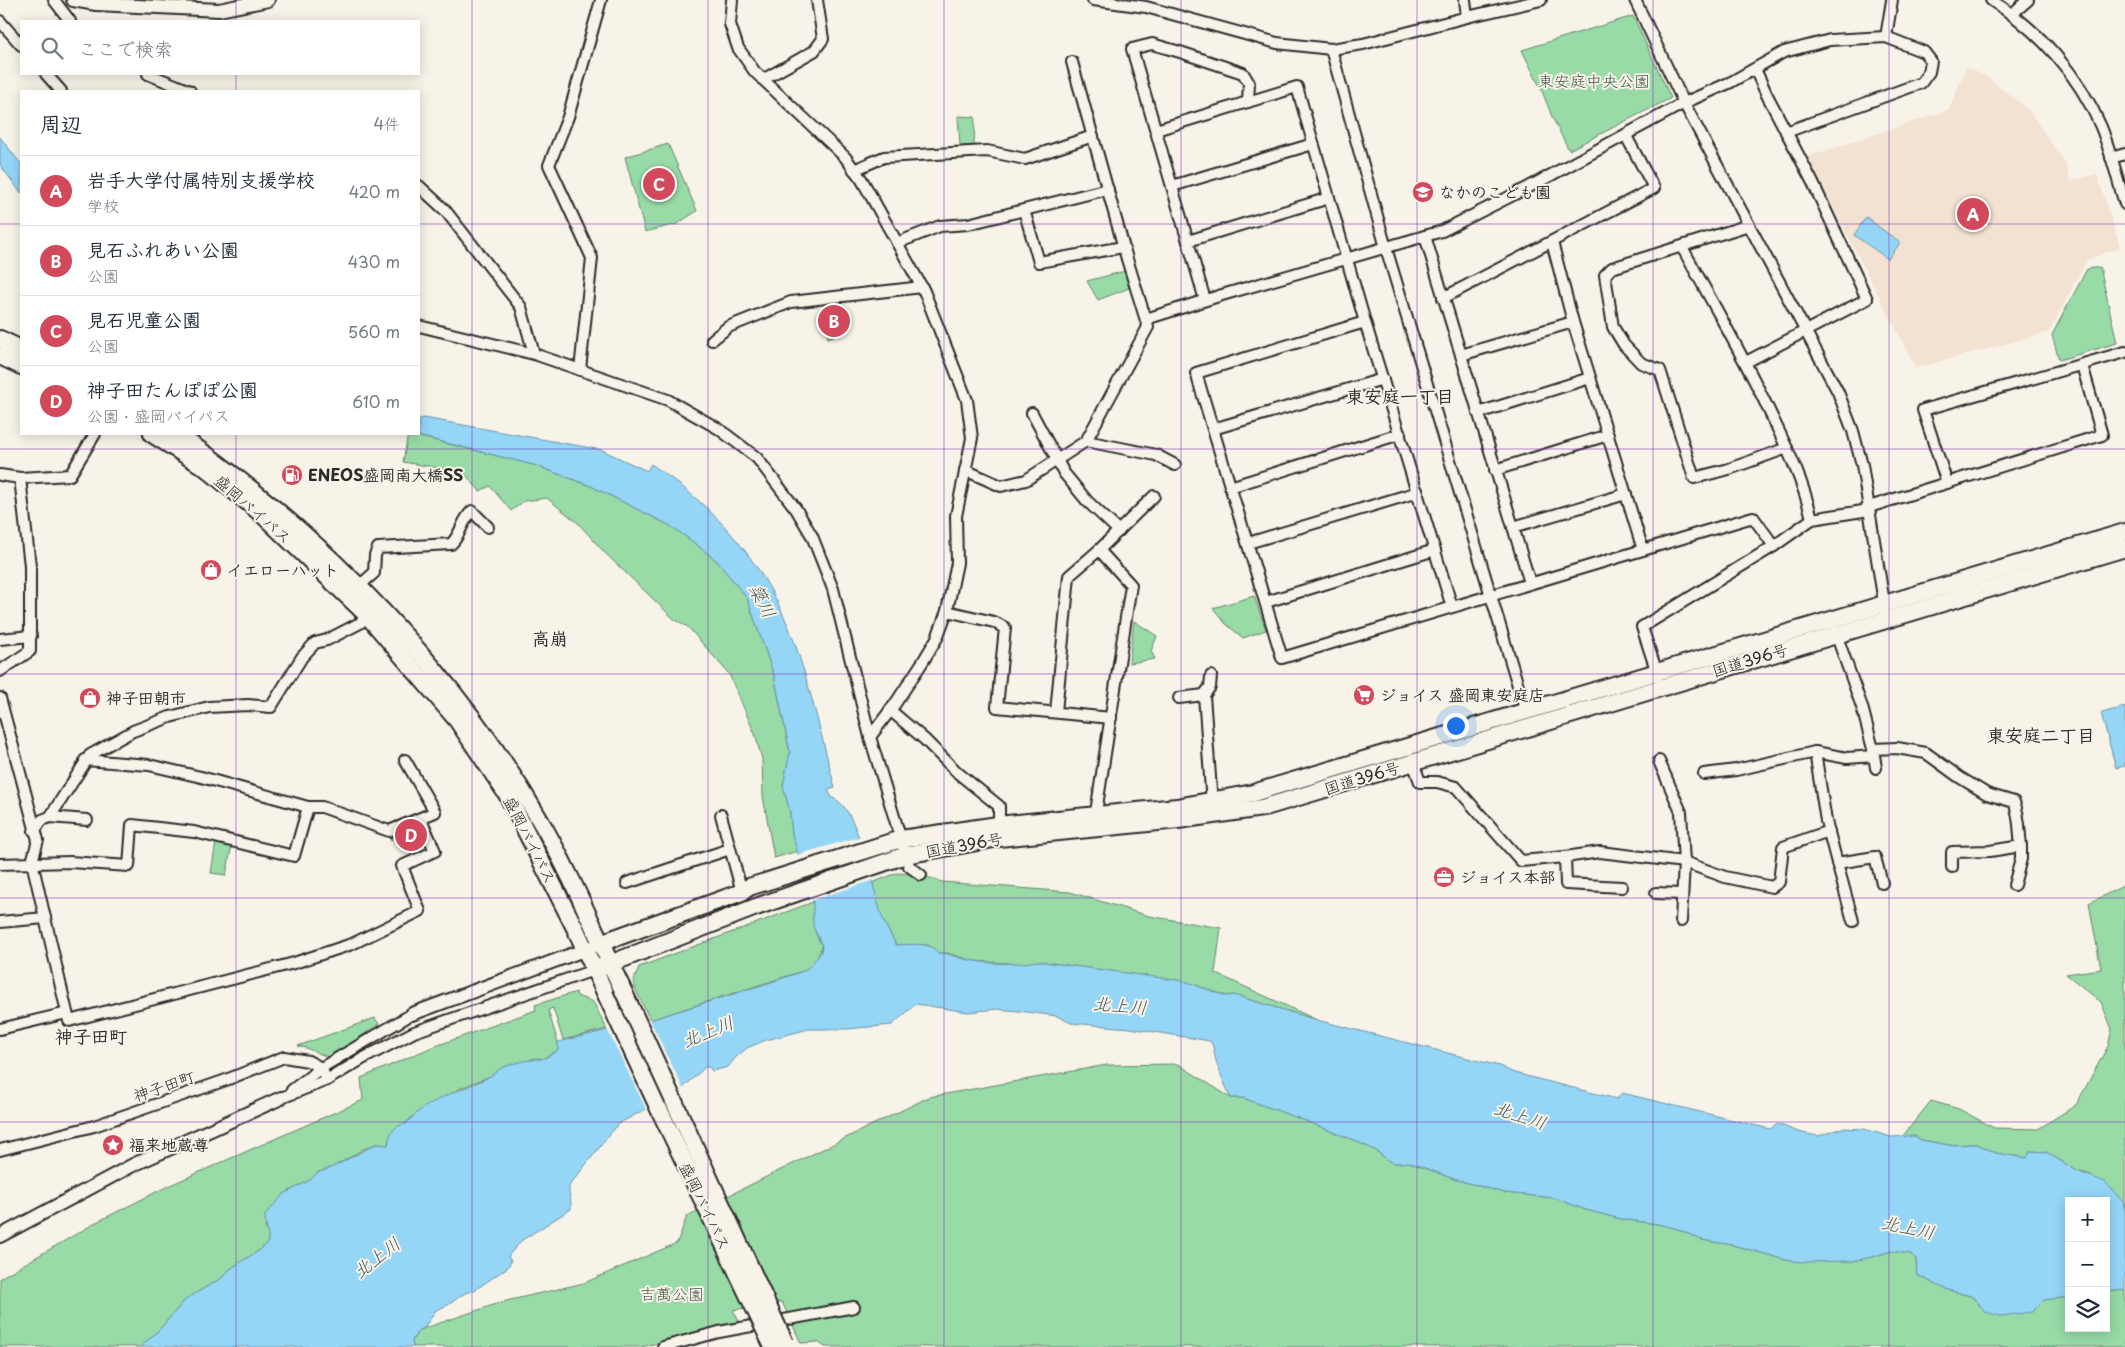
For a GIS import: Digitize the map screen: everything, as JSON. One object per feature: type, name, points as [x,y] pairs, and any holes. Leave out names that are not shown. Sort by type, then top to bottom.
[{"type":"highway","points":[[0,339],[20,349]]},
{"type":"highway","points":[[0,356],[20,366]]},
{"type":"highway","name":"盛岡バイパス","points":[[154,435],[206,468],[263,516],[368,616],[457,720],[508,796],[607,996],[658,1109],[782,1346]]},
{"type":"highway","name":"盛岡バイパス","points":[[178,435],[211,456],[287,517],[380,606],[457,695],[516,780],[567,871],[601,943],[782,1346]]},
{"type":"highway","name":"国道396号","points":[[1886,613],[2125,532]]},
{"type":"highway","name":"国道396号","points":[[601,943],[746,889],[894,840],[1095,821],[1177,806],[1262,808],[1413,762],[1659,679],[1834,627],[2125,548]]},
{"type":"highway","name":"国道396号","points":[[1211,808],[1253,793],[1526,712],[1659,679]]},
{"type":"highway","name":"国道396号","points":[[594,970],[756,907],[899,857],[999,831]]},
{"type":"street","points":[[54,0],[69,20]]},
{"type":"street","points":[[73,0],[96,4],[219,10],[265,0]]},
{"type":"street","points":[[580,370],[592,258],[549,165],[568,117],[601,0]]},
{"type":"street","points":[[732,0],[730,24],[738,48],[756,72],[845,157],[862,180],[922,287],[967,400],[972,438],[956,516],[956,564],[947,611],[937,638],[870,737]]},
{"type":"street","points":[[764,79],[814,51],[823,40],[817,0]]},
{"type":"street","points":[[1093,0],[1146,8],[1277,43],[1331,49],[1363,44],[1467,16],[1541,0]]},
{"type":"street","points":[[1465,0],[1467,16]]},
{"type":"street","points":[[1636,0],[1684,103],[1838,392],[1853,431],[1869,507],[1886,613]]},
{"type":"street","points":[[1886,37],[1892,0]]},
{"type":"street","points":[[1991,0],[2012,14],[2044,42],[2074,78],[2102,128],[2125,204]]},
{"type":"street","points":[[2012,14],[2028,0]]},
{"type":"street","points":[[0,21],[20,45]]},
{"type":"street","points":[[1146,320],[1205,300],[1348,260],[1442,231],[1626,136],[1684,103],[1755,69],[1784,52],[1830,40],[1886,37],[1924,52],[1931,61],[1929,72],[1921,83],[1786,132]]},
{"type":"street","points":[[1205,300],[1132,49],[1152,44],[1243,73],[1249,84],[1248,102]]},
{"type":"street","points":[[1331,49],[1386,248],[1526,712]]},
{"type":"street","points":[[966,470],[1001,486],[1026,480],[1086,441],[1148,327],[1123,246],[1072,62]]},
{"type":"street","points":[[1746,362],[1867,299],[1845,248],[1755,69]]},
{"type":"street","points":[[47,75],[60,90]]},
{"type":"street","points":[[150,75],[188,90]]},
{"type":"street","points":[[1156,130],[1297,87],[1365,322],[1452,607]]},
{"type":"street","points":[[854,170],[884,157],[987,151],[1025,159],[1092,136]]},
{"type":"street","points":[[1443,298],[1654,188],[1626,136]]},
{"type":"street","points":[[1172,186],[1314,144]]},
{"type":"street","points":[[2111,158],[2125,154]]},
{"type":"street","points":[[420,187],[445,210],[520,307],[534,354]]},
{"type":"street","points":[[897,243],[940,226],[968,224],[1108,189]]},
{"type":"street","points":[[1188,241],[1329,198]]},
{"type":"street","points":[[1024,210],[1040,262],[1123,246]]},
{"type":"street","points":[[1749,225],[1612,268],[1605,275],[1613,327],[1624,345],[1641,363],[1660,370],[1694,478],[1729,469],[1787,448]]},
{"type":"street","points":[[1425,236],[1530,583]]},
{"type":"street","points":[[1552,242],[1573,322],[1643,550]]},
{"type":"street","points":[[1682,247],[1746,362],[1806,493],[1812,519]]},
{"type":"street","points":[[712,340],[728,327],[791,302],[922,287]]},
{"type":"street","points":[[1365,322],[1196,373],[1282,658],[1752,518],[1774,546]]},
{"type":"street","points":[[1461,355],[1573,322]]},
{"type":"street","points":[[420,326],[534,354],[668,400],[719,429],[757,458],[784,492],[812,536],[833,589],[899,857],[921,875]]},
{"type":"street","points":[[1947,483],[1923,410],[2125,352]]},
{"type":"street","points":[[1659,679],[1642,627],[1774,546],[1812,519],[1863,511],[1869,507],[2102,435],[2082,365]]},
{"type":"street","points":[[1214,429],[1383,378]]},
{"type":"street","points":[[1478,413],[1590,378]]},
{"type":"street","points":[[1032,413],[1064,473],[1087,501],[1119,531]]},
{"type":"street","points":[[1230,486],[1400,434]]},
{"type":"street","points":[[0,475],[20,478],[70,475],[94,435]]},
{"type":"street","points":[[1495,470],[1608,435]]},
{"type":"street","points":[[1086,441],[1156,456],[1175,465]]},
{"type":"street","points":[[0,671],[30,651],[30,566],[20,478]]},
{"type":"street","points":[[1248,544],[1418,492]]},
{"type":"street","points":[[1513,527],[1626,494]]},
{"type":"street","points":[[1056,712],[1068,576],[1099,550],[1154,496]]},
{"type":"street","points":[[359,586],[374,573],[375,555],[378,548],[451,544],[456,540],[468,515],[472,511],[488,526]]},
{"type":"street","points":[[1095,821],[1131,585],[1099,550]]},
{"type":"street","points":[[1266,602],[1435,550]]},
{"type":"street","points":[[947,611],[994,622],[1005,628],[997,707],[1111,718]]},
{"type":"street","points":[[50,817],[90,755],[116,739],[170,717],[201,708],[248,705],[271,707],[302,656],[315,643],[327,640],[360,623],[368,616]]},
{"type":"street","points":[[1834,627],[1862,707],[1874,752],[1876,768]]},
{"type":"street","points":[[0,639],[31,636]]},
{"type":"street","points":[[1211,676],[1210,687],[1204,695],[1211,808]]},
{"type":"street","points":[[1179,698],[1204,695]]},
{"type":"street","points":[[0,698],[34,831],[38,840],[32,862],[69,1021],[294,963],[352,944],[420,911],[402,866],[434,851],[421,818]]},
{"type":"street","points":[[890,710],[924,739],[958,773],[999,806],[999,831]]},
{"type":"street","points":[[1408,746],[1420,782],[1437,782],[1456,787],[1521,861],[1600,852],[1684,862],[1725,877],[1772,887],[1779,882],[1783,848],[1829,831]]},
{"type":"street","points":[[1704,774],[1736,770],[1815,752],[1847,758],[1897,748],[1926,752],[1959,777],[1987,794],[2014,802],[2019,814],[2018,826],[2021,846],[2021,859],[2014,885]]},
{"type":"street","points":[[1815,752],[1829,831],[1853,922]]},
{"type":"street","points":[[85,760],[149,765],[201,777],[308,807],[322,807],[389,831],[435,812],[406,760]]},
{"type":"street","points":[[1659,761],[1681,812],[1684,862],[1681,922]]},
{"type":"street","points":[[0,864],[32,862],[129,866],[132,824],[194,832],[294,856],[308,807]]},
{"type":"street","points":[[721,815],[730,849],[746,889]]},
{"type":"street","points":[[34,831],[42,820],[50,817],[87,820]]},
{"type":"street","points":[[1952,867],[1952,852],[1990,851],[2021,846]]},
{"type":"street","points":[[627,883],[730,849]]},
{"type":"street","points":[[1565,857],[1566,884],[1622,887]]},
{"type":"street","points":[[1837,863],[1875,857],[1882,883]]},
{"type":"street","points":[[1656,893],[1681,894]]},
{"type":"street","points":[[0,922],[45,918]]},
{"type":"street","points":[[281,1098],[321,1068],[412,1014],[585,951],[601,943]]},
{"type":"street","points":[[0,1236],[132,1165],[281,1098],[327,1080],[414,1032],[594,970]]},
{"type":"street","points":[[0,1029],[67,1013]]},
{"type":"street","name":"神子田町","points":[[0,1150],[94,1126],[226,1080],[284,1057],[308,1061],[321,1068]]},
{"type":"street","points":[[321,1068],[327,1080]]},
{"type":"street","points":[[664,1347],[720,1332],[854,1306]]},
{"type":"shaded area","points":[[1966,67],[1987,77],[2028,109],[2065,163],[2071,181],[2097,174],[2120,247],[2087,260],[2049,332],[1916,368],[1807,157],[1949,110]]},
{"type":"green space","name":"東安庭中央公園","points":[[1633,16],[1671,98],[1569,150],[1522,50]]},
{"type":"green space","points":[[958,116],[975,117],[974,146],[960,146]]},
{"type":"green space","points":[[668,144],[697,211],[677,224],[645,232],[625,157]]},
{"type":"green space","points":[[2100,267],[2117,343],[2059,360],[2052,335],[2087,269]]},
{"type":"green space","points":[[1125,271],[1129,288],[1098,300],[1087,281]]},
{"type":"green space","points":[[842,309],[844,332],[828,338],[823,310]]},
{"type":"green space","points":[[408,435],[412,435],[534,465],[591,486],[669,525],[717,561],[747,598],[774,675],[790,753],[783,786],[790,812],[792,834],[798,851],[774,858],[763,796],[762,759],[755,734],[729,674],[688,627],[674,619],[605,553],[578,523],[547,498],[524,501],[511,511],[490,486],[480,491],[462,471],[455,480],[445,469],[403,462]]},
{"type":"green space","points":[[1254,596],[1266,630],[1243,638],[1225,623],[1213,608]]},
{"type":"green space","points":[[1134,621],[1157,636],[1151,651],[1155,659],[1129,663]]},
{"type":"green space","points":[[415,828],[419,830],[423,839],[410,843],[390,839]]},
{"type":"green space","points":[[216,842],[232,845],[226,875],[211,873]]},
{"type":"green space","points":[[897,873],[921,875],[942,882],[1070,892],[1149,916],[1221,928],[1215,973],[1317,1020],[1234,995],[1227,996],[1183,981],[1037,961],[1023,964],[973,961],[947,953],[938,953],[928,945],[896,945],[881,916],[872,883]]},
{"type":"green space","points":[[2125,885],[2125,1211],[2123,1202],[2091,1175],[2077,1171],[2046,1152],[2030,1151],[2028,1158],[1995,1153],[1977,1144],[1949,1145],[1921,1140],[1915,1136],[1902,1137],[1931,1101],[1959,1109],[1994,1128],[2038,1129],[2076,1105],[2108,1046],[2112,1029],[2101,1002],[2066,974],[2101,969],[2089,903]]},
{"type":"green space","points":[[813,902],[816,934],[822,946],[817,959],[806,970],[650,1020],[635,988],[634,980],[639,967]]},
{"type":"green space","points":[[576,992],[577,996],[593,1002],[607,1029],[563,1040],[553,1008],[548,1010],[559,1046],[558,1050],[543,1059],[535,1058],[461,1088],[411,1118],[389,1139],[389,1145],[376,1144],[364,1149],[333,1167],[317,1173],[310,1180],[284,1194],[265,1227],[269,1235],[268,1242],[260,1250],[230,1269],[222,1278],[186,1299],[158,1331],[140,1347],[0,1347],[0,1278],[97,1222],[168,1186],[363,1100],[361,1078],[430,1048],[536,1010],[535,1005]]},
{"type":"green space","points":[[375,1018],[379,1024],[330,1058],[298,1046]]},
{"type":"green space","name":"吉萬公園","points":[[1178,1064],[1231,1098],[1243,1098],[1349,1138],[1375,1150],[1395,1163],[1409,1162],[1454,1179],[1505,1193],[1555,1198],[1586,1210],[1621,1219],[1678,1229],[1702,1240],[1733,1245],[1786,1260],[1852,1261],[1891,1251],[1911,1254],[1916,1259],[1917,1275],[1946,1289],[1974,1297],[1979,1305],[2065,1297],[2065,1332],[2110,1332],[2110,1292],[2125,1290],[2125,1347],[825,1347],[818,1342],[801,1343],[782,1302],[733,1310],[740,1323],[641,1347],[413,1347],[412,1341],[418,1331],[425,1328],[502,1302],[584,1283],[677,1243],[687,1216],[929,1097],[1107,1065]]},
{"type":"water","points":[[0,137],[20,163],[20,192],[0,165]]},
{"type":"water","points":[[1866,217],[1900,243],[1888,259],[1854,235]]},
{"type":"water","points":[[424,418],[602,450],[647,471],[651,464],[675,481],[718,520],[754,564],[770,588],[783,614],[806,677],[835,788],[828,790],[832,798],[841,803],[849,815],[863,849],[882,917],[896,945],[925,945],[935,949],[938,953],[982,962],[1011,963],[1037,961],[1184,981],[1226,996],[1234,995],[1317,1020],[1499,1066],[1514,1073],[1617,1099],[1622,1093],[1770,1129],[1778,1124],[1798,1132],[1818,1136],[1842,1128],[1864,1129],[1891,1137],[1915,1136],[1921,1140],[1949,1145],[1977,1144],[1995,1153],[2027,1158],[2030,1151],[2046,1152],[2077,1171],[2105,1182],[2123,1202],[2125,1211],[2125,1290],[2110,1292],[2110,1197],[2065,1197],[2065,1297],[2044,1300],[2032,1312],[2001,1316],[1985,1312],[1974,1297],[1945,1289],[1917,1275],[1916,1259],[1911,1254],[1891,1251],[1852,1261],[1802,1262],[1786,1260],[1733,1245],[1702,1240],[1678,1229],[1658,1224],[1621,1219],[1586,1210],[1555,1198],[1505,1193],[1454,1179],[1409,1162],[1395,1163],[1375,1150],[1349,1138],[1243,1098],[1231,1098],[1210,1041],[1130,1028],[1071,1023],[1057,1016],[1019,1011],[997,1009],[968,1012],[916,1004],[892,1025],[846,1029],[809,1029],[766,1040],[747,1048],[728,1067],[712,1071],[709,1067],[705,1067],[681,1090],[618,1124],[569,1186],[571,1209],[522,1240],[508,1256],[511,1261],[508,1267],[475,1290],[465,1293],[448,1305],[436,1310],[424,1328],[418,1331],[412,1341],[413,1347],[140,1347],[158,1331],[186,1299],[222,1278],[230,1269],[260,1250],[268,1242],[265,1215],[284,1194],[310,1180],[317,1173],[333,1167],[376,1144],[388,1145],[395,1128],[406,1124],[423,1109],[442,1097],[488,1078],[504,1067],[545,1058],[558,1050],[558,1042],[650,1020],[806,970],[821,953],[822,946],[813,926],[813,902],[792,834],[790,812],[783,786],[790,752],[774,675],[747,598],[717,561],[692,541],[669,525],[591,486],[534,465],[414,435],[420,435],[420,419]]},
{"type":"water","points":[[2125,707],[2125,766],[2116,768],[2101,713]]},
{"type":"pier","points":[[862,836],[874,880],[810,901],[797,855]]},
{"type":"pier","points":[[649,1018],[684,1090],[647,1111],[606,1027]]},
{"type":"place","name":"見石児童公園","points":[[659,184]]},
{"type":"place","name":"なかのこども園","points":[[1423,192]]},
{"type":"place","name":"岩手大学付属特別支援学校","points":[[1973,214]]},
{"type":"place","name":"見石ふれあい公園","points":[[834,321]]},
{"type":"place","name":"ENEOS盛岡南大橋SS","points":[[292,475]]},
{"type":"place","name":"イエローハット","points":[[211,570]]},
{"type":"place","name":"ジョイス 盛岡東安庭店","points":[[1364,695]]},
{"type":"place","name":"神子田朝市","points":[[90,698]]},
{"type":"place","name":"神子田たんぽぽ公園","points":[[411,835]]},
{"type":"place","name":"ジョイス本部","points":[[1444,877]]},
{"type":"place","name":"福来地蔵尊","points":[[113,1145]]},
{"type":"district","name":"東安庭一丁目","points":[[1400,397]]},
{"type":"district","name":"高崩","points":[[550,639]]},
{"type":"district","name":"東安庭二丁目","points":[[2041,736]]},
{"type":"district","name":"神子田町","points":[[91,1037]]},
{"type":"water label","name":"簗川","points":[[762,601]]},
{"type":"water label","name":"北上川","points":[[1120,1006]]},
{"type":"water label","name":"北上川","points":[[708,1032]]},
{"type":"water label","name":"北上川","points":[[1520,1116]]},
{"type":"water label","name":"北上川","points":[[1908,1228]]},
{"type":"water label","name":"北上川","points":[[377,1258]]}]
